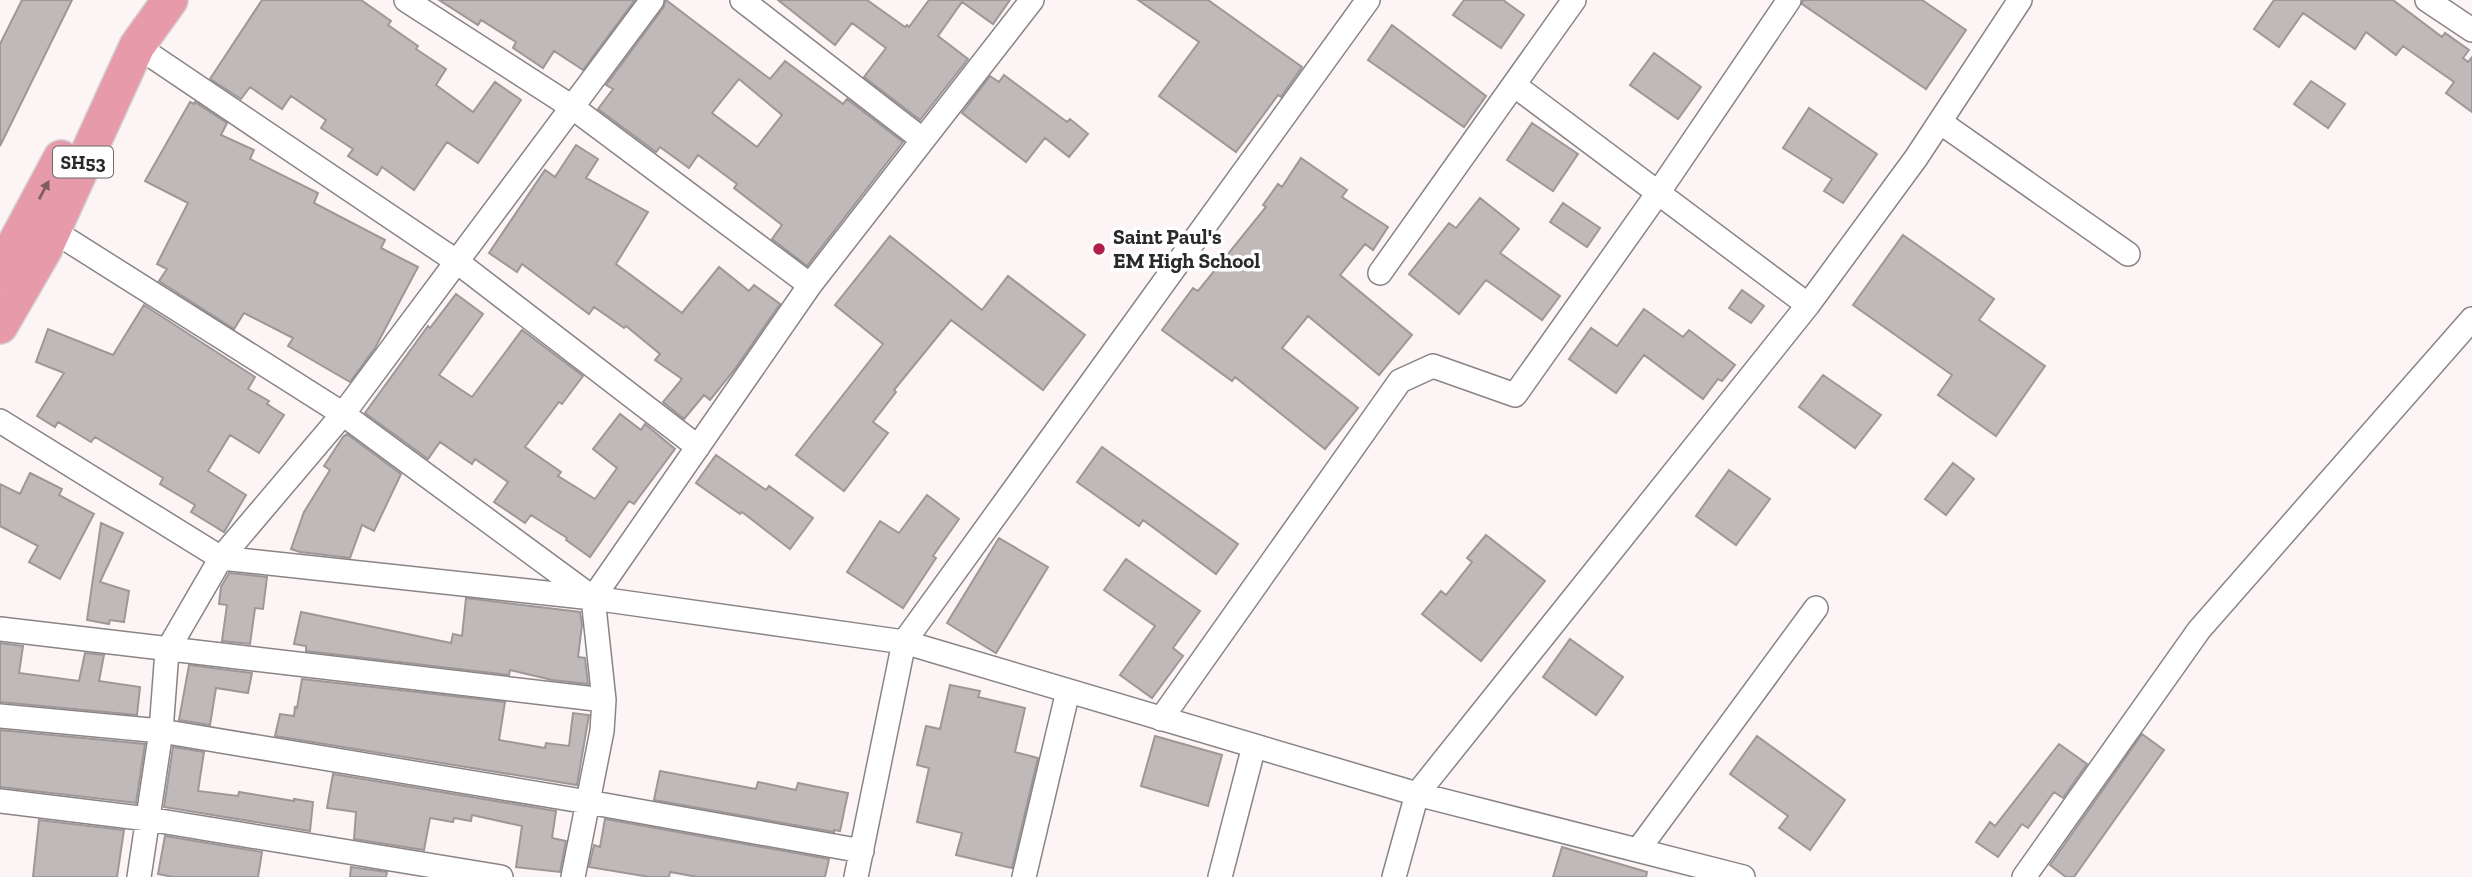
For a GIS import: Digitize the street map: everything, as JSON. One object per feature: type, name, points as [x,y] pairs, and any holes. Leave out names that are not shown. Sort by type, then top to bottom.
[{"type":"main road","name":"SH53","points":[[0,326],[28,237],[146,0]]},
{"type":"main road","name":"SH53","points":[[0,272],[28,237],[137,46],[170,0]]},
{"type":"street","points":[[406,0],[572,107],[810,285]]},
{"type":"street","points":[[139,877],[161,732],[167,651],[221,558],[343,414],[652,0]]},
{"type":"street","points":[[742,0],[923,140]]},
{"type":"street","points":[[573,877],[602,731],[604,700],[593,598],[810,285],[1032,0]]},
{"type":"street","points":[[856,877],[904,642],[1368,0]]},
{"type":"street","points":[[1380,273],[1574,0]]},
{"type":"street","points":[[1161,719],[1400,381],[1433,366],[1515,394],[1658,193],[1789,0]]},
{"type":"street","points":[[1394,877],[1417,794],[1808,305],[1940,122],[2020,0]]},
{"type":"street","points":[[2427,0],[2472,30]]},
{"type":"street","points":[[137,46],[456,261],[698,447]]},
{"type":"street","points":[[1514,85],[1808,305]]},
{"type":"street","points":[[1940,122],[2128,254]]},
{"type":"street","points":[[28,237],[343,414],[593,598]]},
{"type":"street","points":[[2024,877],[2199,630],[2472,320]]},
{"type":"street","points":[[0,421],[221,558],[593,598],[904,642],[1417,794],[1743,877]]},
{"type":"street","points":[[1638,850],[1816,608]]},
{"type":"street","points":[[0,629],[167,651],[604,700]]},
{"type":"street","points":[[1024,877],[1068,691]]},
{"type":"street","points":[[0,716],[161,732],[588,802],[862,851]]},
{"type":"street","points":[[1220,877],[1254,746]]},
{"type":"street","points":[[0,801],[148,819],[501,877]]},
{"type":"building","points":[[22,0],[72,0],[0,146],[0,44]]},
{"type":"building","points":[[262,0],[361,0],[391,21],[388,25],[418,46],[416,49],[446,69],[436,85],[473,112],[495,82],[521,100],[478,163],[447,142],[414,190],[382,167],[377,175],[348,156],[353,149],[321,128],[326,120],[291,96],[282,109],[250,87],[241,99],[210,79]]},
{"type":"building","points":[[439,0],[635,0],[583,70],[554,51],[543,68],[513,48],[516,42],[481,20],[478,25]]},
{"type":"building","points":[[666,0],[770,79],[785,61],[843,104],[847,99],[903,142],[807,266],[772,239],[782,225],[734,188],[737,184],[698,155],[689,168],[660,147],[656,152],[598,109],[613,89],[606,85],[663,8]],"holes":[[[739,79],[782,115],[757,147],[712,113]]]},
{"type":"building","points":[[778,0],[867,0],[905,27],[909,27],[929,0],[1010,0],[993,24],[962,2],[938,36],[968,59],[920,120],[864,77],[886,48],[852,23],[835,45]]},
{"type":"building","points":[[1138,0],[1208,0],[1302,67],[1236,152],[1159,96],[1199,42]]},
{"type":"building","points":[[1464,0],[1503,0],[1524,15],[1501,48],[1453,15]]},
{"type":"building","points":[[1803,0],[1922,0],[1966,30],[1926,89],[1802,4]]},
{"type":"building","points":[[2274,0],[2393,0],[2442,37],[2445,33],[2469,50],[2463,58],[2468,62],[2472,57],[2472,112],[2446,93],[2454,82],[2403,46],[2396,55],[2366,32],[2355,49],[2303,13],[2279,47],[2254,29]]},
{"type":"building","points":[[1392,25],[1486,96],[1464,127],[1368,60]]},
{"type":"building","points":[[1654,53],[1701,87],[1678,119],[1630,85]]},
{"type":"building","points":[[1004,75],[1067,122],[1070,119],[1088,134],[1069,157],[1045,138],[1026,162],[962,113],[990,76],[999,82]]},
{"type":"building","points":[[2311,81],[2345,104],[2328,128],[2294,104]]},
{"type":"building","points":[[190,102],[195,102],[227,123],[221,135],[254,150],[250,159],[318,193],[314,203],[385,240],[381,248],[418,267],[375,348],[350,382],[288,346],[293,338],[244,313],[234,329],[159,281],[167,269],[157,264],[188,203],[145,181]]},
{"type":"building","points":[[1809,108],[1877,154],[1843,203],[1824,191],[1832,179],[1783,148]]},
{"type":"building","points":[[1532,123],[1578,154],[1553,191],[1507,160]]},
{"type":"building","points":[[576,145],[598,159],[586,178],[648,212],[616,264],[682,313],[719,267],[749,291],[754,285],[780,304],[710,400],[704,395],[684,419],[663,402],[682,379],[655,360],[660,354],[626,326],[624,328],[594,307],[589,314],[522,264],[517,272],[489,253],[545,170],[555,177]]},
{"type":"building","points":[[1301,158],[1347,190],[1342,197],[1388,227],[1373,250],[1365,244],[1340,275],[1412,335],[1379,375],[1308,316],[1282,348],[1358,408],[1325,449],[1235,377],[1232,381],[1162,330],[1193,288],[1198,291],[1266,207],[1263,205],[1278,184],[1282,187]]},
{"type":"building","points":[[1480,198],[1519,229],[1500,253],[1560,296],[1542,320],[1486,280],[1459,314],[1409,274],[1449,223],[1456,228]]},
{"type":"building","points":[[1563,203],[1600,228],[1587,247],[1550,222]]},
{"type":"building","points":[[1903,235],[1994,299],[1979,320],[2045,366],[1996,436],[1938,395],[1952,375],[1853,305]]},
{"type":"building","points":[[890,236],[982,310],[1008,276],[1085,335],[1043,390],[951,320],[894,390],[896,392],[873,422],[888,433],[844,491],[796,455],[883,344],[835,305]]},
{"type":"building","points":[[1742,290],[1764,306],[1751,323],[1729,308]]},
{"type":"building","points":[[456,294],[483,314],[439,375],[472,397],[522,330],[583,376],[562,404],[559,402],[525,447],[561,472],[558,476],[595,499],[617,468],[593,449],[620,414],[641,430],[645,424],[675,449],[634,504],[629,501],[590,557],[566,540],[567,538],[531,515],[525,523],[494,502],[508,482],[475,459],[472,464],[440,442],[428,459],[365,413],[428,326],[430,328]]},
{"type":"building","points":[[144,305],[255,377],[248,389],[269,401],[267,404],[284,415],[259,453],[230,435],[208,471],[246,495],[224,532],[191,512],[195,505],[160,484],[163,478],[95,437],[91,442],[58,422],[55,427],[37,416],[64,373],[36,362],[48,329],[113,355]]},
{"type":"building","points":[[1644,309],[1683,337],[1689,330],[1735,365],[1722,381],[1718,379],[1703,399],[1644,355],[1616,393],[1569,359],[1591,328],[1617,346]]},
{"type":"building","points":[[1823,375],[1881,415],[1855,448],[1799,407]]},
{"type":"building","points":[[347,434],[401,474],[374,531],[362,525],[350,558],[291,549],[304,512],[330,470],[324,466]]},
{"type":"building","points":[[1102,447],[1238,544],[1216,574],[1143,520],[1139,526],[1077,482]]},
{"type":"building","points":[[716,455],[766,490],[769,486],[813,518],[790,549],[742,512],[740,514],[696,483]]},
{"type":"building","points":[[1953,463],[1974,479],[1946,515],[1925,499]]},
{"type":"building","points":[[1729,470],[1770,499],[1736,545],[1696,516]]},
{"type":"building","points":[[30,473],[62,489],[59,495],[94,514],[60,579],[29,562],[38,546],[0,526],[0,484],[20,494]]},
{"type":"building","points":[[927,495],[959,519],[933,556],[936,558],[903,608],[847,572],[880,521],[899,533]]},
{"type":"building","points":[[101,523],[123,533],[100,582],[129,591],[124,622],[110,620],[109,624],[87,620]]},
{"type":"building","points":[[1486,535],[1545,581],[1481,661],[1422,614],[1441,591],[1446,595],[1472,562],[1467,558]]},
{"type":"building","points":[[999,538],[1048,567],[996,653],[947,623]]},
{"type":"building","points":[[1126,559],[1200,611],[1173,648],[1183,656],[1152,698],[1120,675],[1155,626],[1104,590]]},
{"type":"building","points":[[229,573],[267,577],[263,609],[255,608],[250,644],[222,641],[227,605],[219,604],[221,587]]},
{"type":"building","points":[[466,598],[580,612],[582,625],[578,657],[585,658],[588,684],[552,680],[510,670],[509,675],[306,651],[306,646],[294,644],[301,612],[451,643],[453,634],[462,636]]},
{"type":"building","points":[[1570,639],[1623,677],[1596,715],[1543,677]]},
{"type":"building","points":[[0,643],[23,646],[19,673],[79,681],[85,653],[104,655],[99,681],[140,687],[137,715],[0,702]]},
{"type":"building","points":[[189,665],[252,673],[248,693],[216,688],[210,725],[179,720]]},
{"type":"building","points":[[302,679],[505,702],[499,740],[545,748],[546,743],[569,746],[573,713],[589,715],[577,785],[275,736],[280,714],[294,716]]},
{"type":"building","points":[[950,685],[980,691],[978,697],[1025,708],[1015,752],[1038,758],[1012,868],[956,855],[962,833],[917,822],[929,768],[917,765],[926,726],[940,729]]},
{"type":"building","points":[[0,730],[145,744],[136,803],[0,787]]},
{"type":"building","points":[[2142,734],[2164,750],[2074,877],[2066,877],[2050,865]]},
{"type":"building","points":[[1155,736],[1222,755],[1208,806],[1141,786]]},
{"type":"building","points":[[1757,736],[1845,800],[1810,850],[1779,828],[1788,816],[1730,774]]},
{"type":"building","points":[[2059,744],[2087,764],[2063,798],[2054,792],[2028,828],[2022,824],[1998,857],[1976,842],[1990,822],[1995,826]]},
{"type":"building","points":[[173,747],[204,752],[198,791],[238,796],[239,792],[313,802],[310,831],[164,807]]},
{"type":"building","points":[[660,771],[756,789],[758,782],[796,790],[798,783],[848,793],[840,831],[654,800]]},
{"type":"building","points":[[333,774],[556,811],[552,838],[566,841],[560,872],[516,867],[522,826],[472,815],[471,821],[454,818],[453,822],[430,818],[424,850],[354,839],[356,812],[327,808]]},
{"type":"building","points":[[605,819],[829,859],[825,877],[698,877],[670,872],[669,877],[650,877],[589,867],[594,845],[600,847]]},
{"type":"building","points":[[39,820],[124,830],[117,877],[33,877]]},
{"type":"building","points":[[165,836],[262,852],[258,877],[173,877],[158,874]]},
{"type":"building","points":[[1562,847],[1647,872],[1646,877],[1553,877]]},
{"type":"building","points":[[351,867],[387,872],[386,877],[350,877]]},
{"type":"place","name":"Saint Paul's EM High School","points":[[1099,249]]}]
